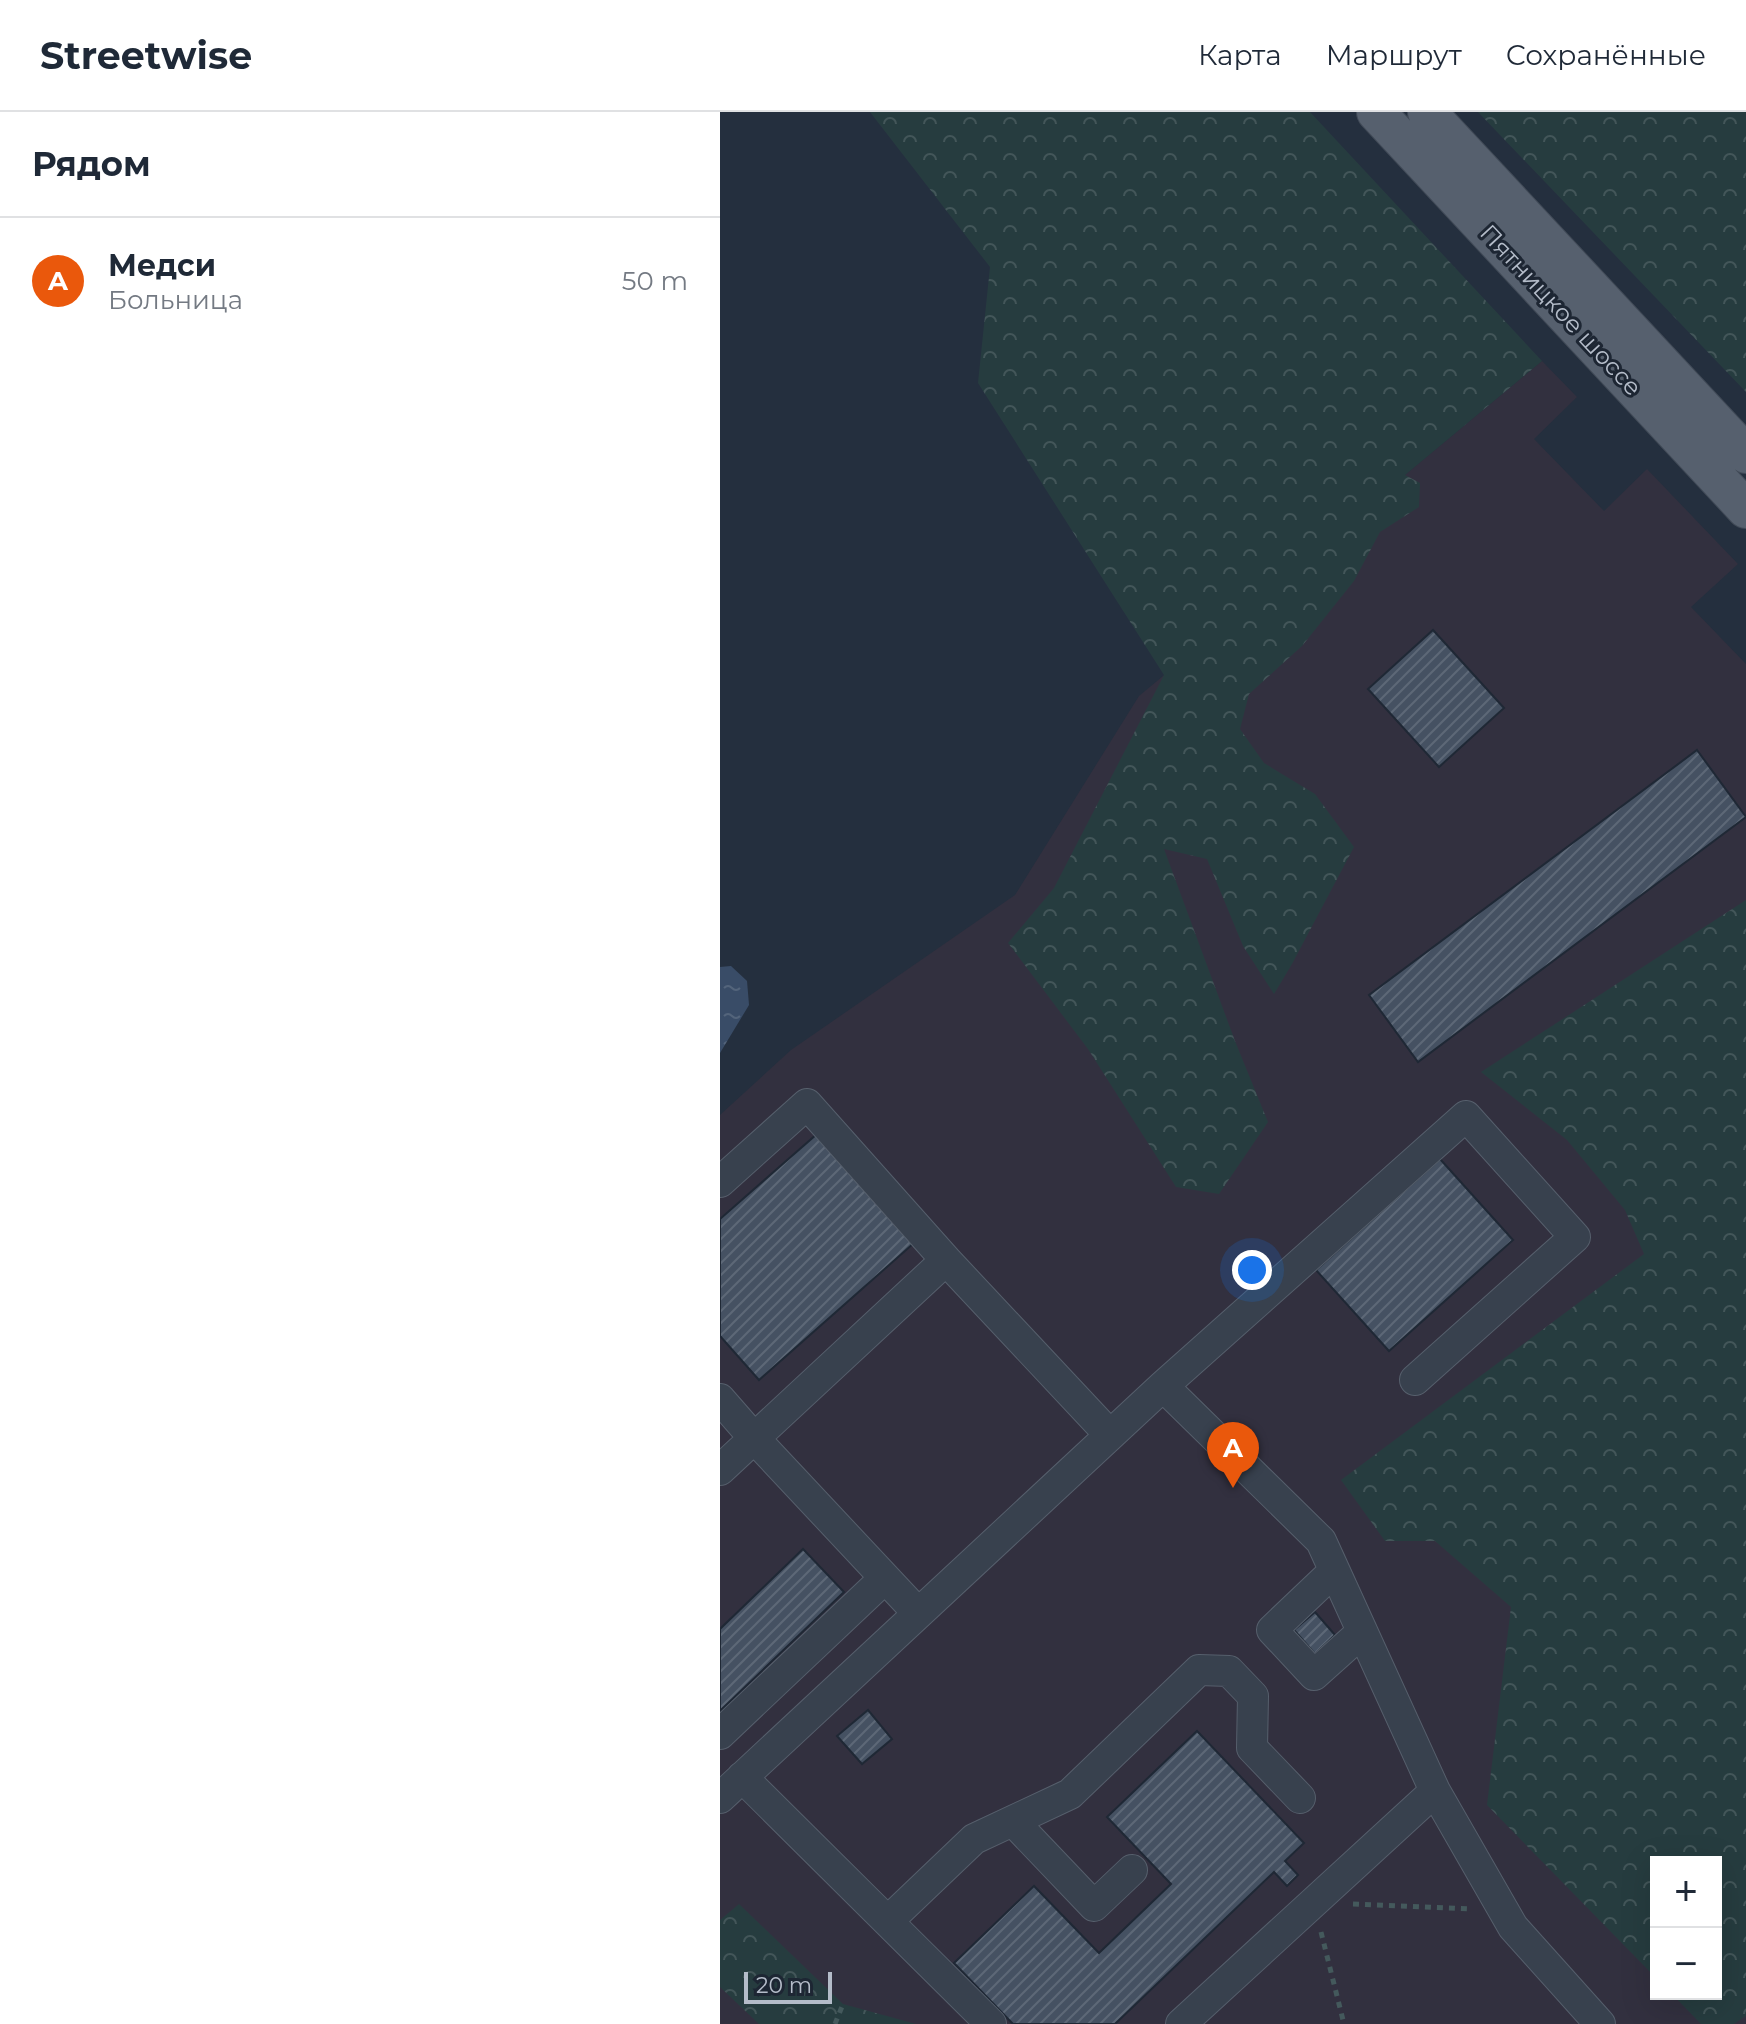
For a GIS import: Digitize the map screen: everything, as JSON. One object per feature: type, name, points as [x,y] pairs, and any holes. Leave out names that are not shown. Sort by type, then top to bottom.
[{"type":"main road","name":"Пятницкое шоссе","points":[[1376,112],[1746,509]]},
{"type":"main road","name":"Пятницкое шоссе","points":[[1427,112],[1746,454]]},
{"type":"lane","points":[[720,1182],[807,1104],[946,1260],[1110,1435]]},
{"type":"lane","points":[[720,1798],[1163,1386],[1466,1116],[1575,1237],[1415,1380]]},
{"type":"lane","points":[[720,1470],[946,1260]]},
{"type":"lane","points":[[1163,1386],[1321,1541],[1435,1791],[1513,1927],[1600,2024]]},
{"type":"lane","points":[[720,1399],[918,1613]]},
{"type":"lane","points":[[1334,1571],[1272,1630],[1314,1675],[1362,1632]]},
{"type":"lane","points":[[720,1734],[885,1578]]},
{"type":"lane","points":[[888,1921],[974,1839],[1070,1794],[1199,1670],[1229,1671],[1253,1696],[1252,1748],[1300,1798]]},
{"type":"lane","points":[[742,1777],[991,2024]]},
{"type":"lane","points":[[1181,2024],[1435,1791]]},
{"type":"lane","points":[[1013,1821],[1094,1906],[1132,1870]]},
{"type":"path","points":[[1344,2024],[1314,1902],[1504,1911]]},
{"type":"path","points":[[835,2024],[843,2004]]},
{"type":"shaded area","points":[[1542,361],[1577,397],[1534,439],[1604,511],[1647,469],[1738,564],[1691,607],[1746,664],[1746,2024],[720,2024],[720,1115],[791,1050],[1015,895],[1139,696]]},
{"type":"green space","points":[[870,112],[1310,112],[1542,361],[1405,475],[1420,483],[1419,507],[1380,532],[1354,581],[1302,646],[1249,694],[1240,729],[1264,763],[1315,794],[1354,847],[1274,994],[1243,946],[1207,859],[1164,849],[1268,1122],[1219,1194],[1176,1187],[1088,1049],[1008,943],[1054,888],[1164,675],[978,383],[990,267]]},
{"type":"green space","points":[[1478,112],[1746,112],[1746,392]]},
{"type":"green space","points":[[1746,900],[1746,2016],[1734,2024],[1701,2024],[1678,2000],[1722,2000],[1722,1856],[1650,1856],[1650,1972],[1487,1805],[1511,1607],[1435,1541],[1385,1541],[1341,1480],[1644,1254],[1625,1210],[1567,1140],[1481,1072]]},
{"type":"green space","points":[[739,1904],[843,2004],[916,2024],[759,2024],[720,1987],[720,1920]]},
{"type":"water","points":[[731,966],[747,981],[749,1005],[720,1053],[720,967]]},
{"type":"building","points":[[1433,630],[1504,708],[1439,767],[1368,689]]},
{"type":"building","points":[[1697,750],[1746,817],[1418,1062],[1369,995]]},
{"type":"building","points":[[817,1134],[914,1243],[759,1380],[720,1336],[720,1219]]},
{"type":"building","points":[[1440,1159],[1513,1240],[1389,1351],[1316,1270]]},
{"type":"building","points":[[803,1549],[844,1592],[720,1711],[720,1629]]},
{"type":"building","points":[[1315,1612],[1335,1635],[1315,1654],[1294,1630]]},
{"type":"building","points":[[868,1710],[892,1739],[862,1764],[837,1736]]},
{"type":"building","points":[[1197,1731],[1304,1843],[1285,1861],[1298,1875],[1287,1886],[1274,1872],[1115,2024],[1013,2024],[954,1963],[1034,1886],[1099,1953],[1171,1884],[1107,1817]]},
{"type":"place","name":"Медси","points":[[1233,1488]]}]
